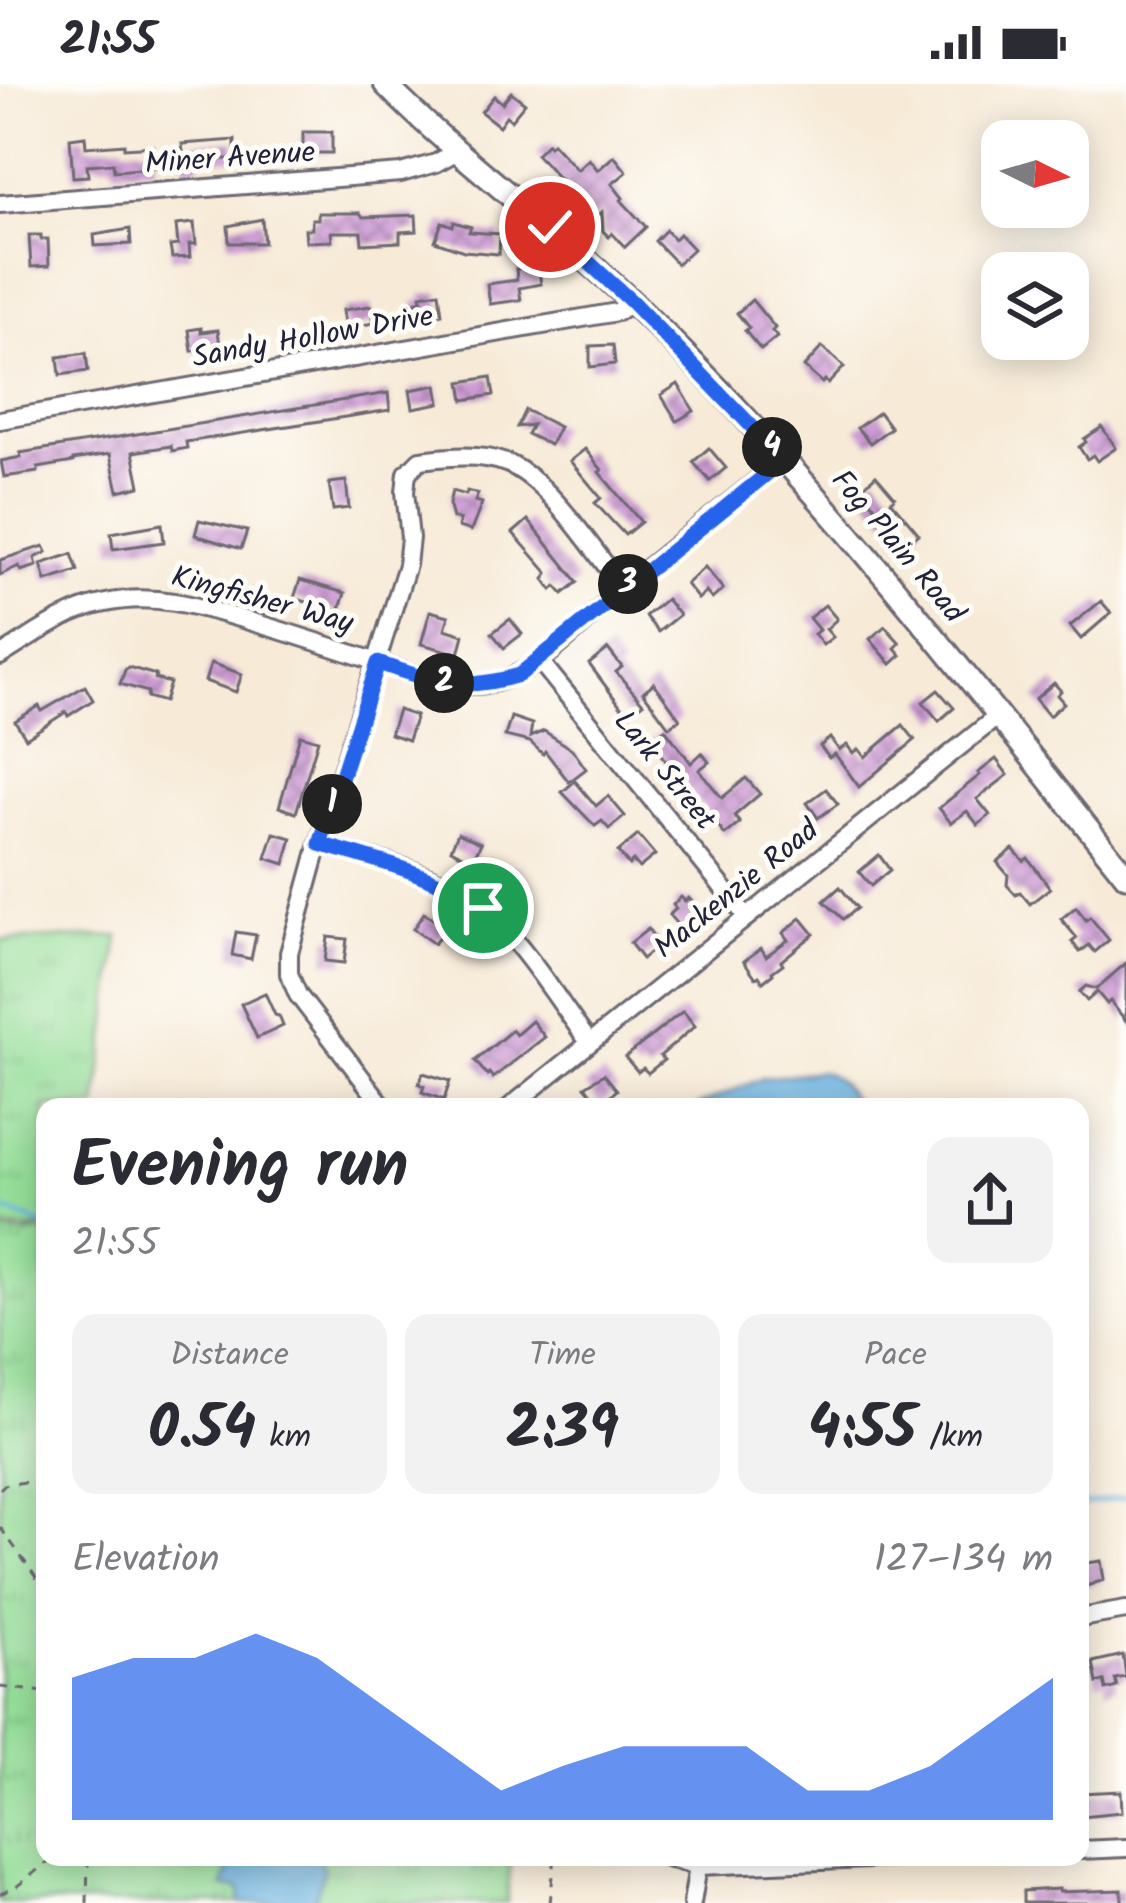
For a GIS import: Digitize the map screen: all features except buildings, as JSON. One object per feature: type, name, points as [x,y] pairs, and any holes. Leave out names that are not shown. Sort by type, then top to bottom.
[{"type":"street","name":"Fog Plain Road","points":[[388,85],[422,121],[632,302],[784,460],[1126,876]]},
{"type":"street","name":"Miner Avenue","points":[[0,204],[401,173],[436,163],[459,150]]},
{"type":"street","name":"Sandy Hollow Drive","points":[[0,421],[617,312],[632,302]]},
{"type":"street","points":[[377,1098],[298,995],[289,974],[289,953],[409,551],[407,473],[420,460],[482,458],[505,462],[526,473],[623,588]]},
{"type":"street","name":"Kingfisher Way","points":[[0,656],[65,617],[102,603],[140,598],[185,602],[433,681],[479,686],[519,675],[784,460]]},
{"type":"street","name":"Lark Street","points":[[539,660],[746,916]]},
{"type":"street","name":"Mackenzie Road","points":[[521,1098],[998,716]]},
{"type":"street","points":[[320,844],[422,874],[483,908],[509,934],[589,1042]]},
{"type":"street","points":[[1089,1616],[1126,1610]]},
{"type":"street","points":[[1089,1850],[1126,1848]]},
{"type":"street","points":[[692,1903],[698,1866]]},
{"type":"path","points":[[0,1489],[36,1480]]},
{"type":"path","points":[[0,1527],[36,1577]]},
{"type":"path","points":[[0,1687],[36,1691]]},
{"type":"path","points":[[0,1894],[43,1866]]},
{"type":"path","points":[[87,1903],[88,1866]]},
{"type":"path","points":[[550,1903],[554,1866]]},
{"type":"green space","points":[[119,936],[98,1098],[36,1098],[36,1229],[28,1230],[0,1227],[0,940]]},
{"type":"green space","points":[[0,1231],[36,1232],[36,1866],[510,1866],[507,1903],[0,1903]]},
{"type":"water","points":[[819,1071],[837,1080],[852,1098],[716,1098],[763,1078]]},
{"type":"water","points":[[322,1866],[315,1899],[320,1903],[241,1903],[240,1888],[223,1887],[229,1868]]},
{"type":"waterway","points":[[0,1208],[36,1222]]},
{"type":"waterway","points":[[1089,1503],[1126,1497]]},
{"type":"route","points":[[483,908],[422,874],[320,844],[378,663],[456,685],[479,686],[519,675],[784,460],[632,302],[550,227]]}]
